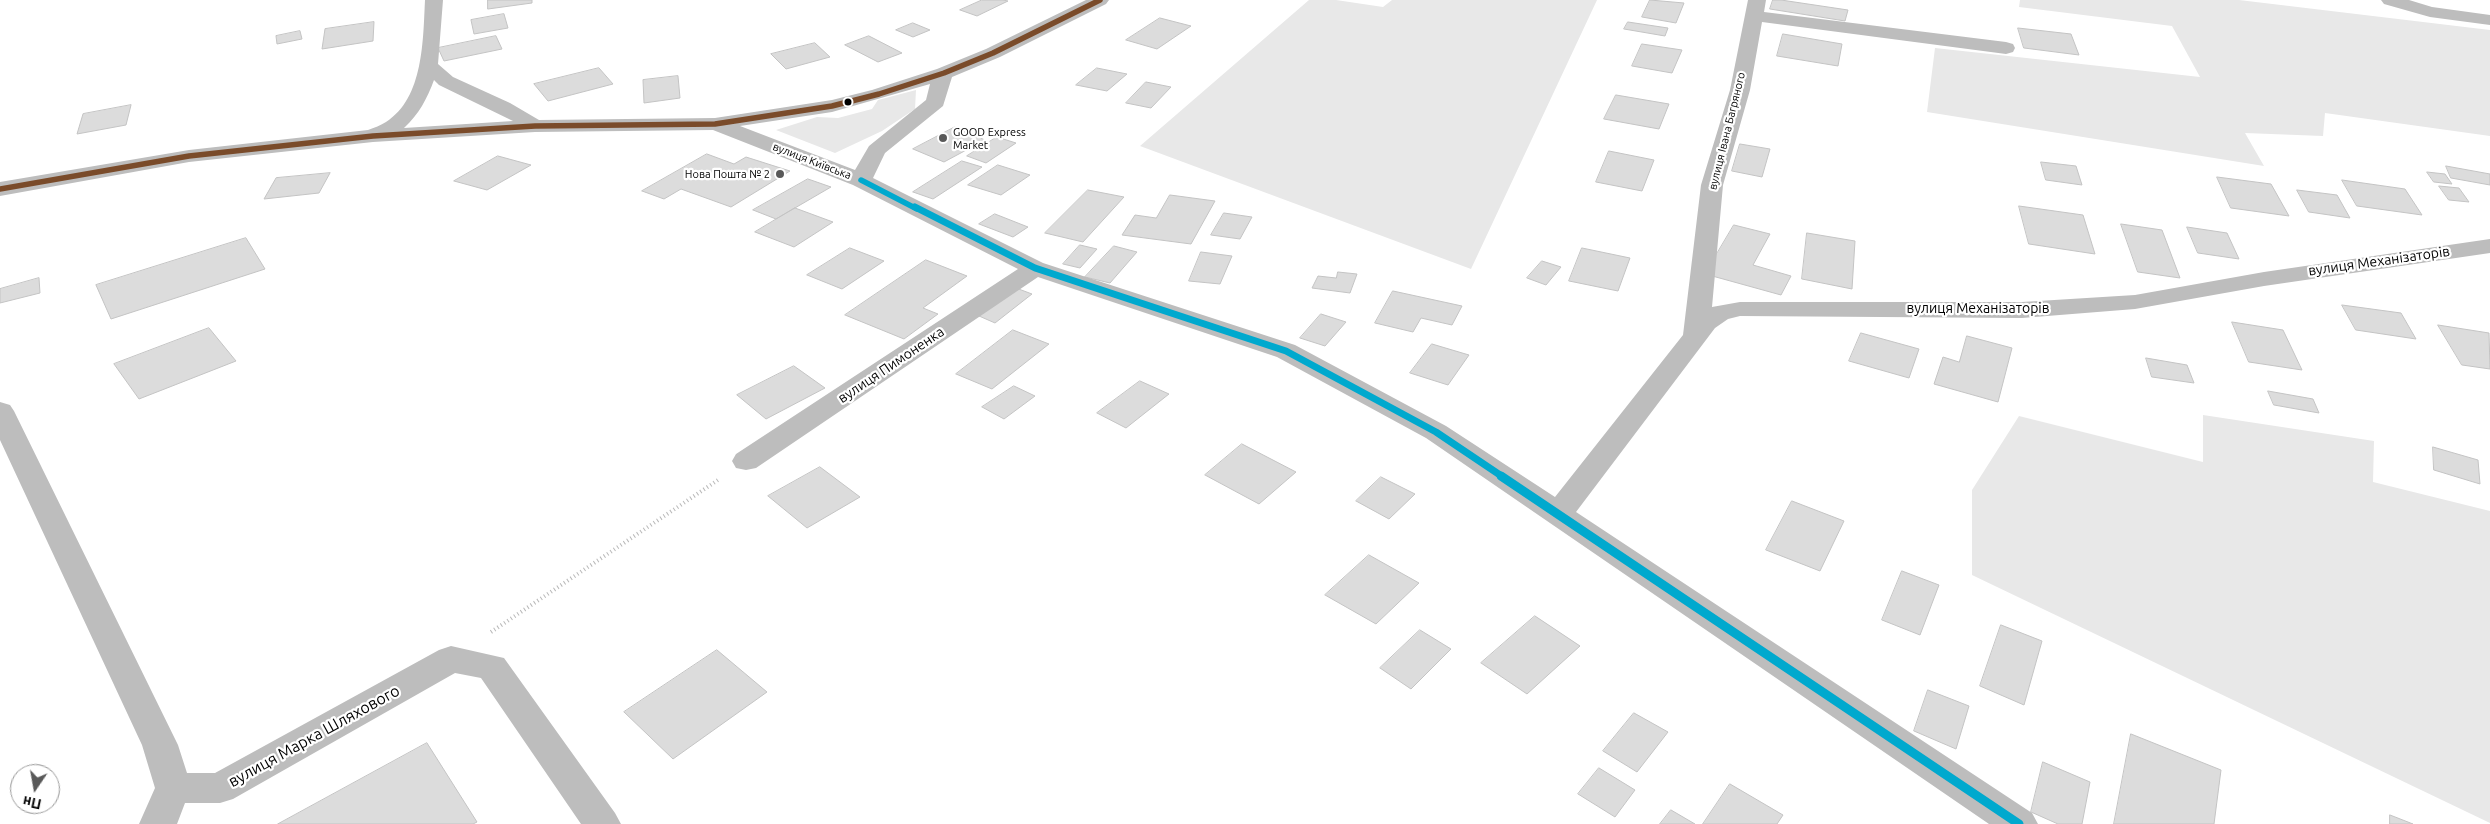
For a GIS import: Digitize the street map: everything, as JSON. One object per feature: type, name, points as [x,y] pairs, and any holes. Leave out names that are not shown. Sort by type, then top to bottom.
[{"type":"street","points":[[406,129],[429,66],[434,0]]},
{"type":"street","points":[[0,189],[190,156],[373,136],[406,129],[715,124],[832,106],[879,94],[944,73],[992,53],[1100,0]]},
{"type":"street","points":[[2390,0],[2430,12],[2490,20]]},
{"type":"street","name":"вулиця Івана Багряного","points":[[1696,337],[1703,286],[1712,185],[1734,115],[1755,8],[2006,48]]},
{"type":"street","points":[[429,66],[446,81],[503,107],[535,126]]},
{"type":"street","name":"вулиця Київська","points":[[715,124],[861,180],[876,150],[936,102],[938,87],[944,73]]},
{"type":"street","points":[[861,180],[1035,268],[1286,351],[1436,432],[2019,824]]},
{"type":"street","name":"вулиця Механізаторів","points":[[1558,514],[1706,323],[1720,313],[1740,309],[1773,307],[1969,310],[2088,306],[2186,294],[2264,278],[2490,246]]},
{"type":"street","name":"вулиця Пимоненка","points":[[746,461],[1035,268]]},
{"type":"street","points":[[1703,286],[1710,296],[1724,302],[1773,307]]},
{"type":"street","points":[[0,411],[160,745],[173,788],[158,824]]},
{"type":"street","points":[[451,659],[492,667],[602,824]]},
{"type":"street","name":"вулиця Марка Шляхового","points":[[173,788],[220,788],[451,659]]},
{"type":"path","points":[[451,659],[746,461]]},
{"type":"shaded area","points":[[1309,0],[1336,0],[1383,7],[1392,0],[1597,0],[1471,269],[1140,146]]},
{"type":"shaded area","points":[[2020,0],[2239,0],[2490,30],[2490,136],[2325,113],[2323,136],[2245,133],[2264,166],[1927,112],[1935,48],[2200,77],[2172,26],[2019,7]]},
{"type":"shaded area","points":[[916,90],[915,109],[882,131],[835,153],[776,130],[817,117],[838,118],[872,109],[878,100]]},
{"type":"shaded area","points":[[2203,415],[2374,441],[2373,482],[2490,511],[2490,823],[1972,575],[1972,490],[2019,416],[2203,462]]},
{"type":"building","points":[[488,0],[532,0],[532,3],[488,9]]},
{"type":"building","points":[[982,0],[1008,1],[977,16],[960,10]]},
{"type":"building","points":[[1650,0],[1684,3],[1676,23],[1642,17]]},
{"type":"building","points":[[1773,0],[1848,10],[1845,21],[1770,9]]},
{"type":"building","points":[[504,14],[508,28],[474,34],[471,20]]},
{"type":"building","points":[[1160,18],[1191,26],[1157,49],[1126,40]]},
{"type":"building","points":[[374,22],[373,41],[322,49],[325,29]]},
{"type":"building","points":[[1628,22],[1668,28],[1665,36],[1624,29]]},
{"type":"building","points":[[913,23],[930,30],[913,37],[896,30]]},
{"type":"building","points":[[2018,28],[2071,34],[2079,55],[2024,48]]},
{"type":"building","points":[[300,31],[302,39],[277,44],[276,36]]},
{"type":"building","points":[[1783,34],[1842,44],[1838,66],[1777,56]]},
{"type":"building","points":[[496,36],[502,49],[444,61],[438,48]]},
{"type":"building","points":[[869,36],[902,53],[878,62],[845,45]]},
{"type":"building","points":[[815,43],[830,57],[786,69],[771,54]]},
{"type":"building","points":[[1642,44],[1682,50],[1672,73],[1632,66]]},
{"type":"building","points":[[599,68],[613,84],[548,101],[534,84]]},
{"type":"building","points":[[1097,68],[1127,74],[1107,91],[1076,85]]},
{"type":"building","points":[[678,76],[680,98],[644,103],[643,80]]},
{"type":"building","points":[[1146,82],[1171,87],[1151,108],[1126,103]]},
{"type":"building","points":[[1616,95],[1669,104],[1659,129],[1604,119]]},
{"type":"building","points":[[131,105],[126,125],[77,134],[83,114]]},
{"type":"building","points":[[955,127],[985,140],[944,162],[913,149]]},
{"type":"building","points":[[997,137],[1016,143],[986,163],[967,156]]},
{"type":"building","points":[[1740,144],[1770,149],[1762,177],[1732,171]]},
{"type":"building","points":[[1609,151],[1654,160],[1642,191],[1596,182]]},
{"type":"building","points":[[707,154],[734,164],[746,157],[790,171],[731,207],[681,189],[664,199],[642,191]]},
{"type":"building","points":[[498,156],[531,165],[487,190],[454,181]]},
{"type":"building","points":[[962,161],[982,167],[933,199],[913,192]]},
{"type":"building","points":[[2041,162],[2076,166],[2082,185],[2046,180]]},
{"type":"building","points":[[998,165],[1030,175],[1001,195],[968,185]]},
{"type":"building","points":[[2446,166],[2490,174],[2490,185],[2451,178]]},
{"type":"building","points":[[2427,172],[2445,174],[2452,184],[2434,182]]},
{"type":"building","points":[[330,173],[319,193],[264,199],[276,178]]},
{"type":"building","points":[[2217,177],[2271,184],[2289,216],[2231,208]]},
{"type":"building","points":[[808,179],[831,187],[776,219],[753,210]]},
{"type":"building","points":[[2342,180],[2405,189],[2422,215],[2357,206]]},
{"type":"building","points":[[2439,186],[2459,188],[2469,202],[2449,200]]},
{"type":"building","points":[[1088,190],[1124,197],[1083,242],[1045,233]]},
{"type":"building","points":[[2297,190],[2337,195],[2350,218],[2309,212]]},
{"type":"building","points":[[1170,195],[1215,201],[1191,244],[1122,235],[1135,215],[1156,218]]},
{"type":"building","points":[[2019,206],[2083,215],[2095,254],[2029,244]]},
{"type":"building","points":[[795,208],[833,222],[794,247],[755,232]]},
{"type":"building","points":[[1224,213],[1252,217],[1240,239],[1211,235]]},
{"type":"building","points":[[995,214],[1028,227],[1013,237],[979,224]]},
{"type":"building","points":[[2121,224],[2162,230],[2180,278],[2138,272]]},
{"type":"building","points":[[1734,225],[1770,234],[1753,265],[1791,276],[1781,295],[1705,274]]},
{"type":"building","points":[[2187,227],[2227,233],[2239,259],[2198,253]]},
{"type":"building","points":[[1807,233],[1855,241],[1852,289],[1802,279]]},
{"type":"building","points":[[246,238],[265,269],[111,319],[96,285]]},
{"type":"building","points":[[1080,245],[1097,249],[1080,268],[1063,264]]},
{"type":"building","points":[[1114,246],[1137,252],[1110,283],[1085,277]]},
{"type":"building","points":[[850,248],[884,261],[842,289],[807,275]]},
{"type":"building","points":[[1582,248],[1630,258],[1618,291],[1569,281]]},
{"type":"building","points":[[1201,252],[1232,256],[1220,284],[1189,281]]},
{"type":"building","points":[[926,260],[967,276],[923,308],[938,314],[904,339],[845,315]]},
{"type":"building","points":[[1542,261],[1561,267],[1546,285],[1527,278]]},
{"type":"building","points":[[1338,272],[1357,274],[1350,293],[1312,288],[1318,276],[1336,278]]},
{"type":"building","points":[[39,278],[40,293],[0,303],[0,289]]},
{"type":"building","points":[[1016,288],[1032,294],[995,323],[979,316]]},
{"type":"building","points":[[1393,291],[1462,306],[1452,325],[1421,318],[1413,332],[1375,323]]},
{"type":"building","points":[[2342,305],[2401,313],[2416,339],[2356,330]]},
{"type":"building","points":[[1321,314],[1346,322],[1325,346],[1300,338]]},
{"type":"building","points":[[2232,322],[2283,330],[2302,370],[2249,362]]},
{"type":"building","points":[[2438,325],[2489,333],[2490,369],[2462,365]]},
{"type":"building","points":[[209,328],[236,361],[139,399],[114,364]]},
{"type":"building","points":[[1013,330],[1049,344],[992,389],[956,374]]},
{"type":"building","points":[[1861,333],[1919,349],[1909,378],[1849,361]]},
{"type":"building","points":[[1967,336],[2012,348],[1998,402],[1934,384],[1943,357],[1959,362]]},
{"type":"building","points":[[1432,344],[1469,355],[1448,385],[1410,373]]},
{"type":"building","points":[[2146,358],[2187,365],[2194,383],[2152,377]]},
{"type":"building","points":[[794,366],[825,388],[766,419],[737,395]]},
{"type":"building","points":[[1140,381],[1169,394],[1126,428],[1097,413]]},
{"type":"building","points":[[1014,386],[1035,396],[1004,419],[982,407]]},
{"type":"building","points":[[2268,391],[2313,399],[2319,413],[2274,405]]},
{"type":"building","points":[[1242,444],[1296,472],[1259,504],[1205,475]]},
{"type":"building","points":[[2433,447],[2478,460],[2480,484],[2434,470]]},
{"type":"building","points":[[820,467],[860,497],[807,528],[768,496]]},
{"type":"building","points":[[1381,477],[1415,494],[1389,519],[1356,501]]},
{"type":"building","points":[[1792,501],[1844,521],[1820,571],[1766,550]]},
{"type":"building","points":[[1369,555],[1419,583],[1376,624],[1325,595]]},
{"type":"building","points":[[1902,571],[1939,585],[1920,635],[1882,620]]},
{"type":"building","points":[[1535,616],[1580,646],[1527,694],[1481,663]]},
{"type":"building","points":[[2001,625],[2042,641],[2024,705],[1980,686]]},
{"type":"building","points":[[1420,630],[1451,649],[1411,689],[1380,668]]},
{"type":"building","points":[[717,650],[767,692],[673,759],[624,712]]},
{"type":"building","points":[[1928,690],[1969,706],[1956,749],[1914,731]]},
{"type":"building","points":[[1634,713],[1668,732],[1637,772],[1603,751]]},
{"type":"building","points":[[2131,734],[2221,770],[2214,824],[2114,824]]},
{"type":"building","points":[[427,743],[477,822],[473,824],[278,824]]},
{"type":"building","points":[[2043,762],[2090,782],[2082,824],[2058,824],[2031,812]]},
{"type":"building","points":[[1599,768],[1635,790],[1615,817],[1578,794]]},
{"type":"building","points":[[1730,784],[1783,815],[1777,824],[1703,824]]},
{"type":"building","points":[[1671,810],[1695,824],[1660,824]]},
{"type":"building","points":[[2390,815],[2413,824],[2390,824]]},
{"type":"transit line","points":[[0,189],[189,156],[373,136],[535,126],[715,124],[832,106],[879,94],[944,73],[993,53],[1100,0]]},
{"type":"transit line","points":[[861,180],[1035,268],[1286,351],[1436,432],[2019,824]]},
{"type":"place","name":"GOOD Express Market","points":[[943,138]]},
{"type":"place","name":"Нова Пошта № 2","points":[[780,174]]}]
